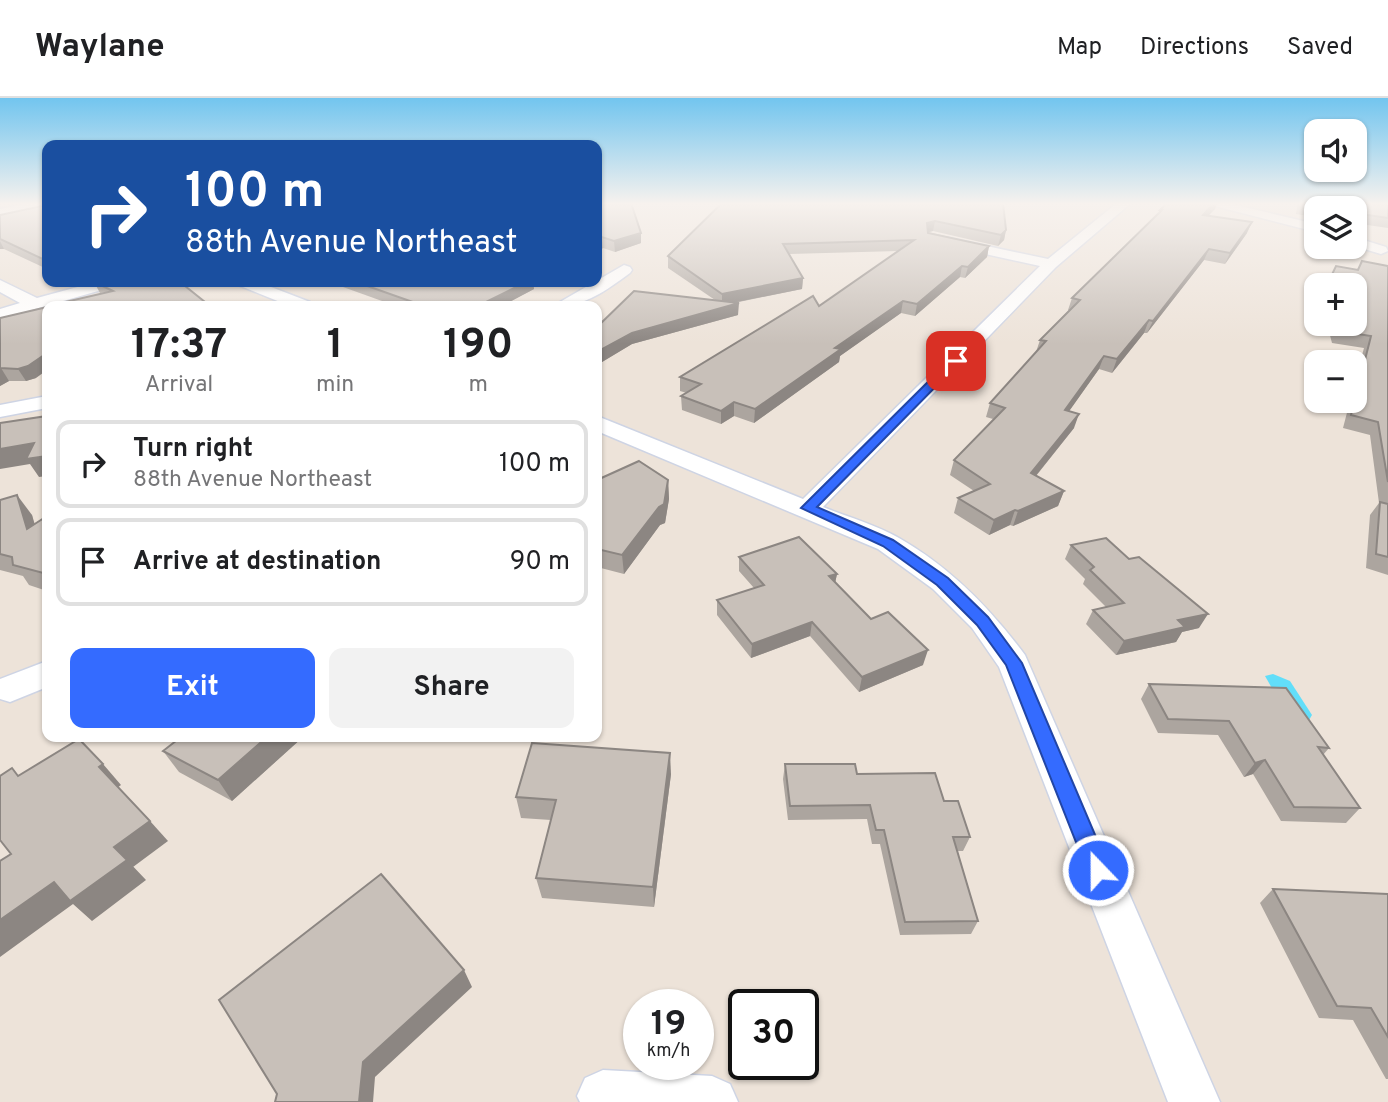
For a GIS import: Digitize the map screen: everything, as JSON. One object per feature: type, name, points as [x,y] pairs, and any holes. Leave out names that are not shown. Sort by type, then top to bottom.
[{"type":"street","points":[[986,250],[1051,264]]},
{"type":"street","points":[[808,508],[1068,250]]},
{"type":"street","points":[[602,285],[624,270]]},
{"type":"street","points":[[0,285],[35,304]]},
{"type":"street","points":[[46,301],[95,287]]},
{"type":"street","points":[[256,287],[292,301]]},
{"type":"street","points":[[572,301],[599,287]]},
{"type":"street","points":[[0,314],[42,302]]},
{"type":"street","points":[[0,411],[42,403]]},
{"type":"street","points":[[607,428],[888,543],[943,582],[983,621],[1014,663],[1194,1102]]},
{"type":"street","points":[[10,689],[42,675]]},
{"type":"street","points":[[603,1096],[712,1102]]},
{"type":"water","points":[[1273,674],[1290,681],[1312,715],[1309,720],[1273,690],[1265,676]]},
{"type":"building","points":[[23,250],[42,250],[42,259]]},
{"type":"building","points":[[674,250],[786,250],[803,278],[722,294],[668,256]]},
{"type":"building","points":[[900,250],[985,250],[968,267],[962,266],[917,304],[903,301],[835,348],[841,349],[755,409],[734,402],[721,411],[681,396],[701,384],[680,377],[813,296],[819,306]]},
{"type":"building","points":[[1121,250],[1208,250],[1153,321],[1149,320],[1117,359],[1104,356],[1065,410],[1079,414],[1031,473],[1064,491],[994,520],[958,498],[990,484],[954,460],[1005,408],[990,403],[1046,341],[1040,340],[1080,300],[1072,298]]},
{"type":"building","points":[[1362,261],[1388,266],[1388,482],[1378,422],[1351,415],[1367,413],[1367,352],[1371,336],[1367,335],[1367,273],[1333,273],[1336,266],[1358,270]]},
{"type":"building","points":[[105,287],[186,287],[204,301],[70,301],[113,291]]},
{"type":"building","points":[[370,287],[516,287],[488,301],[410,301]]},
{"type":"building","points":[[634,291],[739,303],[632,333],[602,349],[602,322]]},
{"type":"building","points":[[42,308],[42,356],[18,369],[0,368],[0,318]]},
{"type":"building","points":[[42,417],[42,457],[26,459],[34,443],[0,449],[0,423]]},
{"type":"building","points":[[639,461],[668,480],[664,504],[622,555],[602,550],[602,478]]},
{"type":"building","points":[[17,495],[27,529],[42,519],[42,573],[13,565],[12,557],[0,554],[0,500]]},
{"type":"building","points":[[1380,502],[1388,504],[1388,557],[1376,554]]},
{"type":"building","points":[[799,537],[837,574],[829,576],[871,619],[888,612],[928,650],[862,677],[812,622],[752,644],[717,600],[764,585],[739,557]]},
{"type":"building","points":[[1106,538],[1129,559],[1139,557],[1208,614],[1178,620],[1185,627],[1124,641],[1093,610],[1124,603],[1090,570],[1094,567],[1071,545]]},
{"type":"building","points":[[1149,684],[1286,688],[1329,748],[1318,747],[1360,808],[1294,807],[1265,760],[1255,763],[1229,721],[1168,719]]},
{"type":"building","points":[[74,742],[82,742],[103,764],[99,767],[150,821],[114,847],[127,860],[70,901],[54,882],[0,920],[0,861],[11,854],[0,840],[0,776],[12,768],[18,776]]},
{"type":"building","points":[[175,742],[261,742],[218,780],[163,751]]},
{"type":"building","points":[[532,743],[670,753],[653,887],[536,878],[556,800],[516,797]]},
{"type":"building","points":[[785,764],[855,764],[857,774],[935,773],[944,801],[958,801],[970,837],[953,837],[978,921],[905,922],[884,830],[876,830],[870,805],[790,806]]},
{"type":"building","points":[[381,874],[464,970],[363,1062],[359,1102],[275,1102],[277,1094],[219,1000]]},
{"type":"building","points":[[1273,889],[1388,894],[1388,1037],[1371,1008],[1337,1006]]},
{"type":"route","points":[[956,361],[808,508],[888,543],[943,582],[983,621],[1014,663],[1098,870]]}]
